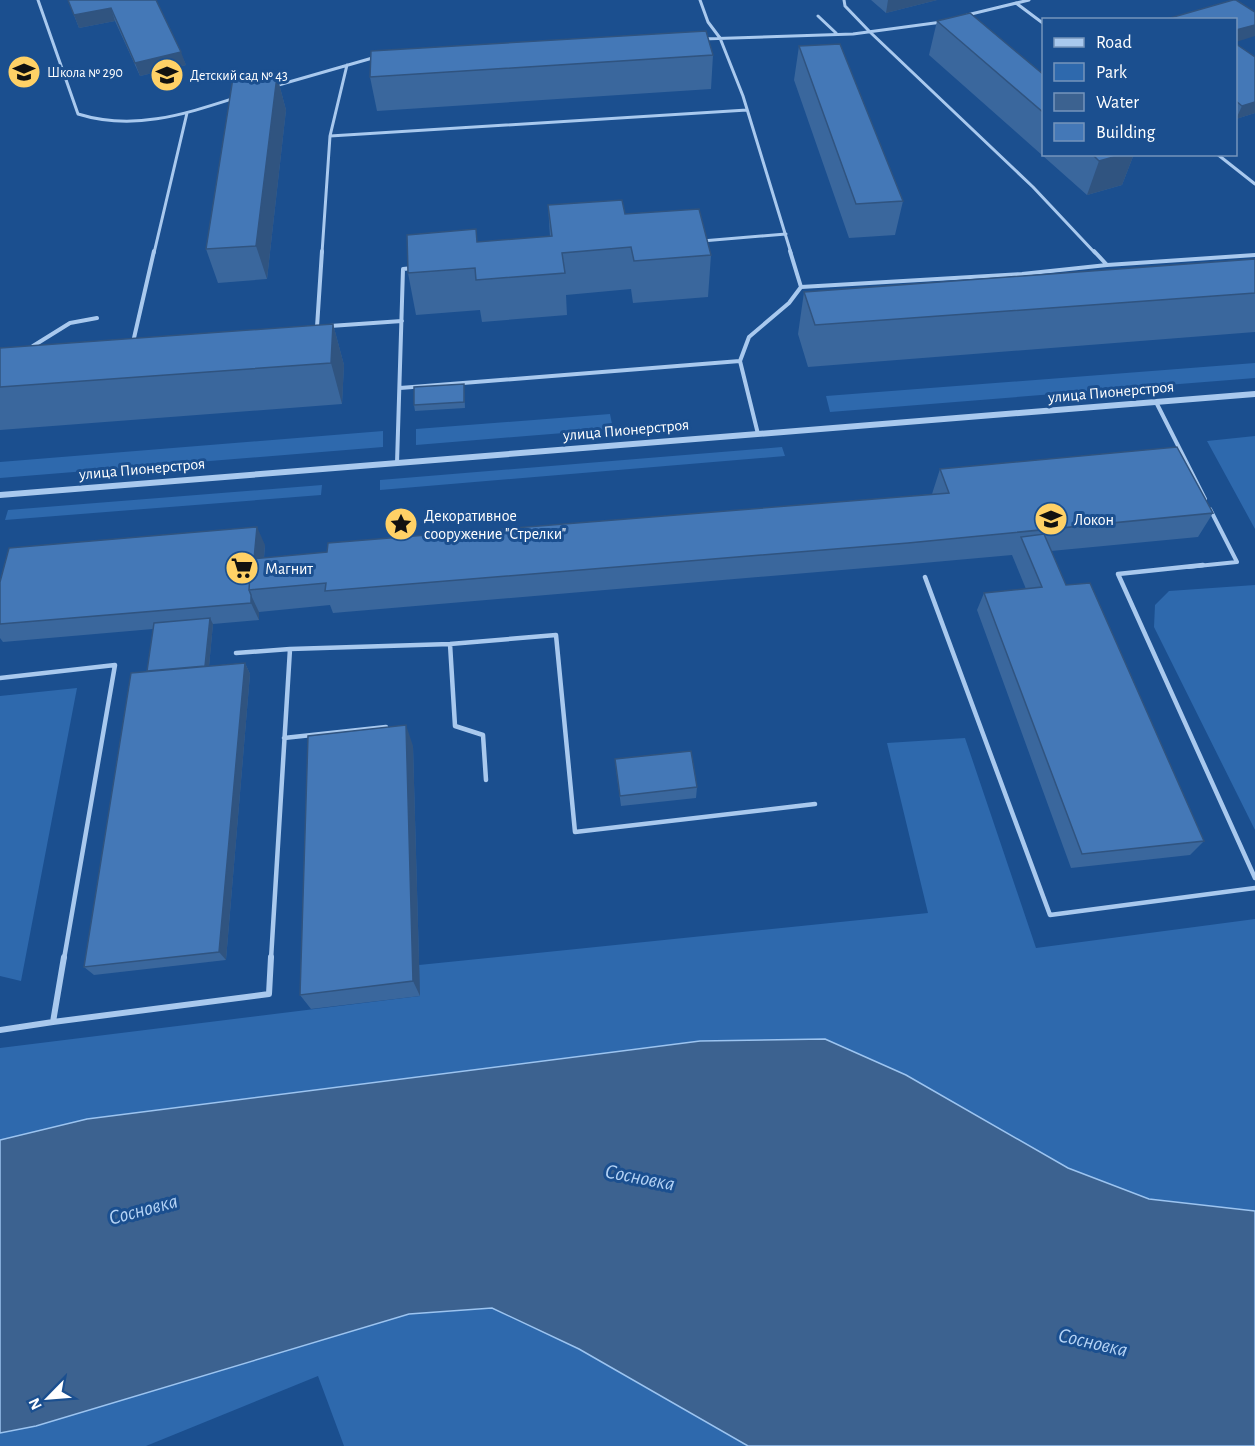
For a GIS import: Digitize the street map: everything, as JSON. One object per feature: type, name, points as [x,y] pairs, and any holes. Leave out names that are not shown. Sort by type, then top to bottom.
[{"type":"street","name":"улица Пионерстроя","points":[[0,495],[1255,394]]},
{"type":"lane","points":[[38,0],[78,114],[98,122],[126,125],[159,122],[244,96]]},
{"type":"lane","points":[[700,0],[708,22],[720,38],[747,110],[801,288]]},
{"type":"lane","points":[[844,0],[845,6],[870,32],[1033,187],[1107,265]]},
{"type":"lane","points":[[964,16],[1029,0]]},
{"type":"lane","points":[[1016,3],[1042,22]]},
{"type":"lane","points":[[818,16],[836,33]]},
{"type":"lane","points":[[699,39],[870,32],[920,27],[944,21]]},
{"type":"lane","points":[[267,89],[368,57],[380,57]]},
{"type":"lane","points":[[317,327],[330,136],[347,64]]},
{"type":"lane","points":[[330,136],[747,110]]},
{"type":"lane","points":[[134,338],[187,113]]},
{"type":"lane","points":[[1220,156],[1255,184]]},
{"type":"lane","points":[[698,241],[786,234]]},
{"type":"lane","points":[[758,434],[740,361],[749,337],[789,303],[801,288],[1022,274],[1107,265],[1255,255]]},
{"type":"lane","points":[[397,463],[403,269],[423,267]]},
{"type":"lane","points":[[33,346],[70,323],[97,318]]},
{"type":"lane","points":[[308,327],[402,321]]},
{"type":"lane","points":[[124,339],[144,338]]},
{"type":"lane","points":[[22,347],[44,345]]},
{"type":"lane","points":[[400,388],[740,361]]},
{"type":"lane","points":[[1156,402],[1237,562],[1118,574],[1255,878]]},
{"type":"lane","points":[[925,577],[1050,915],[1255,888]]},
{"type":"lane","points":[[236,652],[450,644],[556,635],[575,832],[816,804]]},
{"type":"lane","points":[[450,644],[455,726],[483,735],[486,780]]},
{"type":"lane","points":[[0,1030],[269,994],[290,649]]},
{"type":"lane","points":[[0,678],[115,665],[53,1022]]},
{"type":"lane","points":[[284,738],[386,727]]},
{"type":"green space","points":[[1255,363],[1255,378],[830,412],[826,396]]},
{"type":"green space","points":[[610,414],[613,429],[416,445],[416,429]]},
{"type":"green space","points":[[383,431],[383,447],[0,478],[0,462]]},
{"type":"green space","points":[[1255,436],[1255,529],[1207,441]]},
{"type":"green space","points":[[782,447],[785,456],[380,490],[380,480]]},
{"type":"green space","points":[[322,485],[321,495],[5,520],[8,510]]},
{"type":"green space","points":[[1255,585],[1255,830],[1154,627],[1155,605],[1169,591]]},
{"type":"green space","points":[[77,688],[21,981],[0,976],[0,696]]},
{"type":"green space","points":[[965,738],[1036,948],[1255,919],[1255,1211],[1149,1199],[1068,1168],[906,1075],[825,1039],[700,1041],[87,1119],[0,1140],[0,1048],[420,996],[419,965],[928,913],[887,743]]},
{"type":"green space","points":[[492,1308],[579,1349],[748,1446],[344,1446],[318,1376],[146,1446],[0,1446],[0,1433],[36,1426],[409,1314]]},
{"type":"water","name":"Сосновка","points":[[825,1039],[906,1075],[1068,1168],[1149,1199],[1255,1211],[1255,1446],[748,1446],[579,1349],[492,1308],[409,1314],[36,1426],[0,1433],[0,1140],[87,1119],[700,1041]]},
{"type":"building","points":[[68,0],[156,0],[181,52],[135,63],[111,8],[74,15]]},
{"type":"building","points":[[1236,0],[1255,12],[1255,25],[1237,30],[1237,18],[1170,18]]},
{"type":"building","points":[[970,13],[1042,73],[1042,111],[937,21]]},
{"type":"building","points":[[706,31],[713,55],[370,77],[371,51]]},
{"type":"building","points":[[840,44],[903,201],[856,204],[799,46]]},
{"type":"building","points":[[1237,45],[1255,57],[1255,102],[1242,106],[1237,102]]},
{"type":"building","points":[[277,76],[256,246],[206,249],[233,78]]},
{"type":"building","points":[[1094,156],[1117,156],[1099,161]]},
{"type":"building","points":[[622,200],[625,214],[699,209],[711,255],[634,261],[631,247],[562,253],[565,273],[476,280],[475,268],[408,273],[407,235],[476,229],[477,242],[552,236],[548,205]]},
{"type":"building","points":[[1255,259],[1255,293],[815,325],[804,292]]},
{"type":"building","points":[[333,324],[331,363],[0,387],[0,348]]},
{"type":"building","points":[[464,384],[464,402],[414,405],[414,387]]},
{"type":"building","points":[[1177,447],[1213,513],[908,543],[325,591],[326,583],[249,590],[251,559],[327,552],[328,543],[949,493],[940,469]]},
{"type":"building","points":[[257,527],[254,559],[251,559],[249,590],[251,603],[0,624],[0,582],[9,548]]},
{"type":"building","points":[[1044,534],[1066,585],[1090,583],[1204,841],[1082,854],[984,593],[1042,587],[1021,537]]},
{"type":"building","points":[[210,618],[205,666],[147,671],[154,623]]},
{"type":"building","points":[[245,663],[219,952],[84,967],[131,673]]},
{"type":"building","points":[[406,725],[413,981],[300,995],[308,736]]},
{"type":"building","points":[[691,751],[697,787],[620,796],[615,759]]},
{"type":"place","name":"Школа № 290","points":[[24,72]]},
{"type":"place","name":"Детский сад № 43","points":[[167,75]]},
{"type":"place","name":"Локон","points":[[1051,519]]},
{"type":"place","name":"Декоративное сооружение \"Стрелки\"","points":[[401,524]]},
{"type":"place","name":"Магнит","points":[[242,568]]}]
